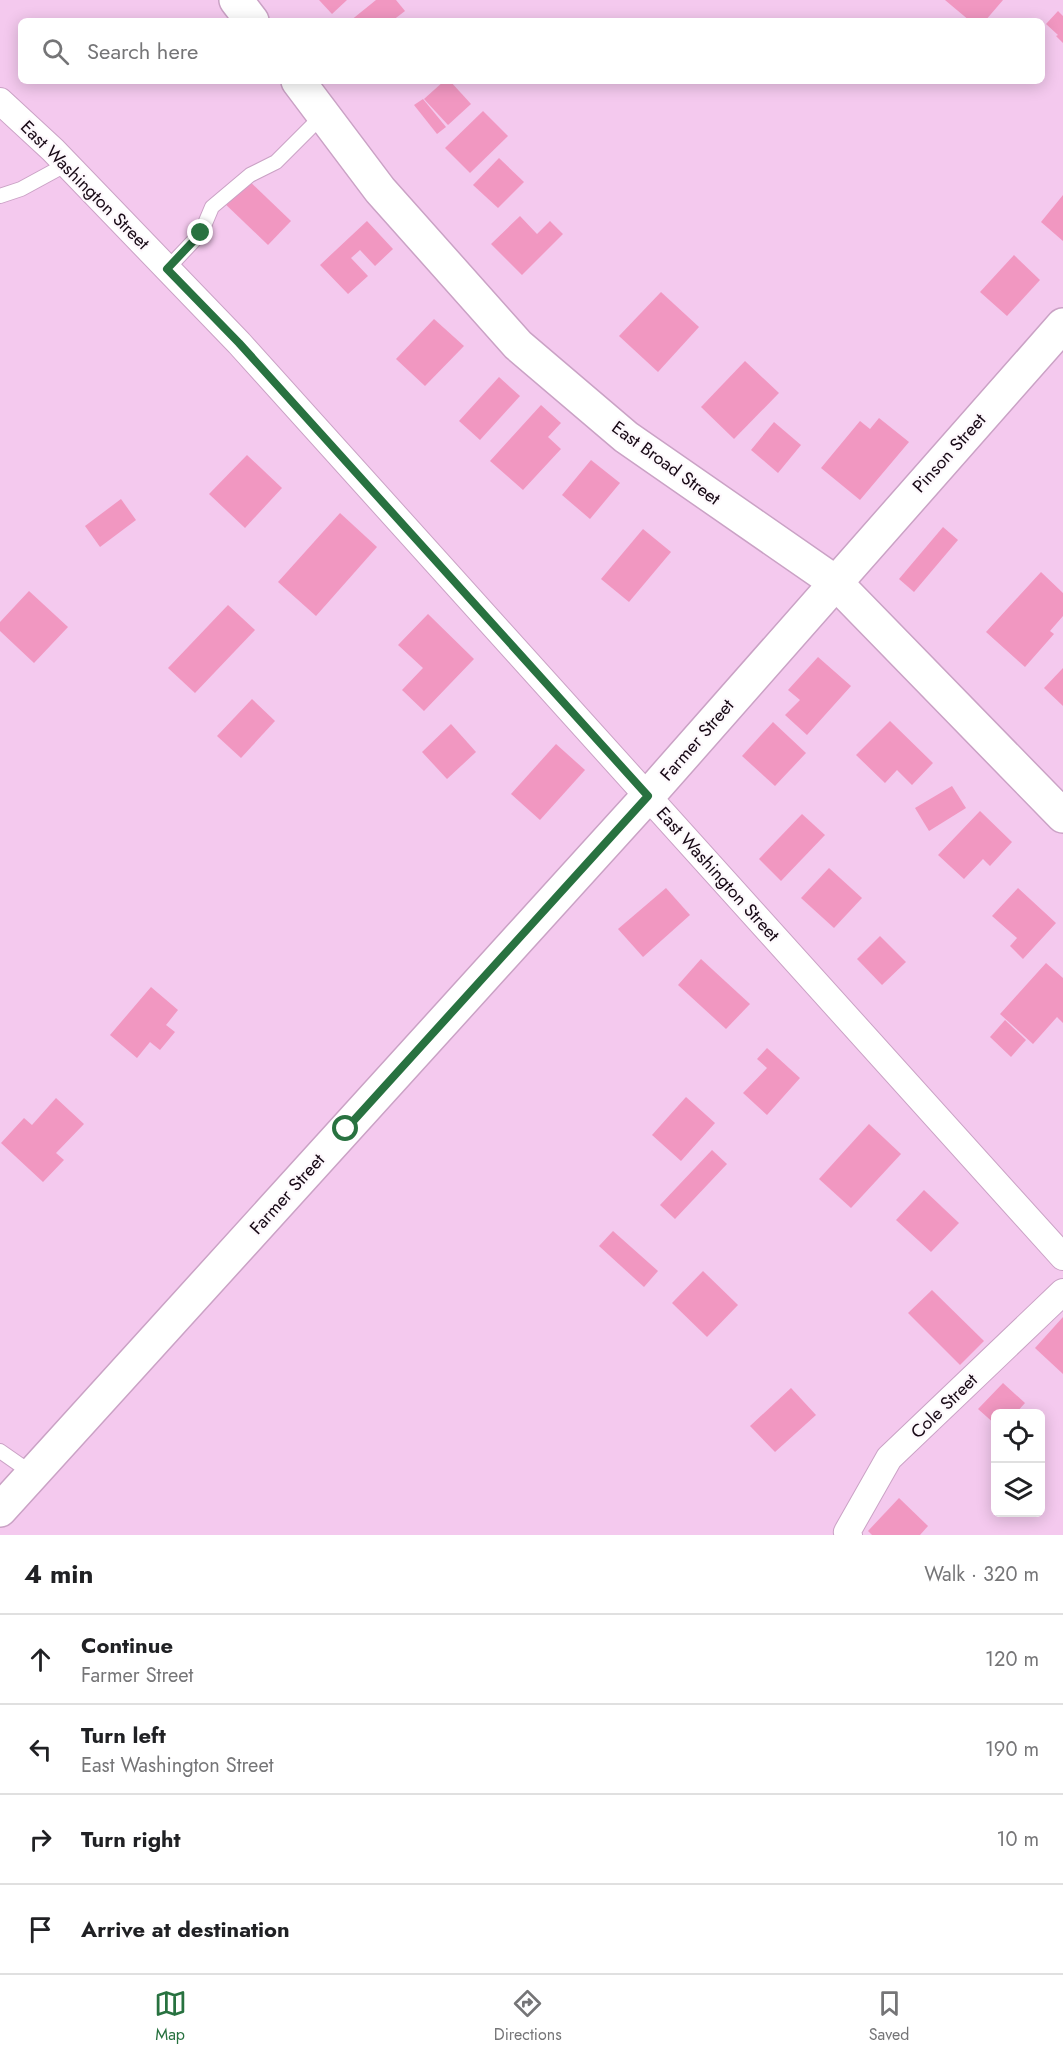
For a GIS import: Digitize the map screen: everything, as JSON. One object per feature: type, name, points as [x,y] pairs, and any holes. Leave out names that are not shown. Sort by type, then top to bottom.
[{"type":"street","points":[[237,0],[250,18]]},
{"type":"street","name":"East Broad Street","points":[[299,84],[380,190],[518,345],[626,437],[836,582],[1063,816]]},
{"type":"street","name":"East Washington Street","points":[[0,101],[67,164],[247,352],[1063,1257]]},
{"type":"street","name":"Pinson Street","points":[[836,582],[1063,325]]},
{"type":"street","name":"Farmer Street","points":[[0,1510],[648,796],[836,582]]},
{"type":"street","name":"Cole Street","points":[[849,1535],[847,1532],[890,1458],[1063,1292]]},
{"type":"lane","points":[[167,269],[201,233],[212,207],[250,175],[276,162],[323,115]]},
{"type":"lane","points":[[0,196],[21,189],[67,164]]},
{"type":"lane","points":[[0,1451],[33,1474]]},
{"type":"building","points":[[319,0],[347,0],[332,14]]},
{"type":"building","points":[[376,0],[396,0],[405,11],[396,18],[354,18]]},
{"type":"building","points":[[945,0],[1003,0],[988,18],[966,18]]},
{"type":"building","points":[[1058,11],[1063,16],[1063,43],[1046,24]]},
{"type":"building","points":[[441,84],[453,84],[471,104],[448,125],[424,99]]},
{"type":"building","points":[[423,99],[446,127],[437,134],[414,105]]},
{"type":"building","points":[[483,111],[508,136],[470,173],[445,148]]},
{"type":"building","points":[[499,158],[524,182],[498,208],[473,185]]},
{"type":"building","points":[[244,176],[291,221],[268,245],[221,200]]},
{"type":"building","points":[[1063,195],[1063,241],[1041,222]]},
{"type":"building","points":[[520,216],[537,234],[550,221],[563,234],[522,275],[491,244]]},
{"type":"building","points":[[367,221],[393,249],[375,266],[360,250],[351,258],[368,276],[348,294],[320,265]]},
{"type":"building","points":[[1014,255],[1040,280],[1007,316],[980,292]]},
{"type":"building","points":[[661,292],[699,327],[658,372],[619,336]]},
{"type":"building","points":[[434,319],[464,346],[425,386],[396,359]]},
{"type":"building","points":[[745,361],[779,393],[734,439],[701,407]]},
{"type":"building","points":[[499,377],[520,396],[480,440],[459,421]]},
{"type":"building","points":[[541,405],[561,423],[548,437],[561,449],[523,490],[490,461]]},
{"type":"building","points":[[879,418],[909,442],[860,500],[821,468],[860,421],[870,429]]},
{"type":"building","points":[[774,422],[801,445],[778,473],[751,450]]},
{"type":"building","points":[[247,455],[282,488],[245,528],[209,494]]},
{"type":"building","points":[[591,460],[620,483],[590,519],[562,495]]},
{"type":"building","points":[[121,499],[136,520],[100,547],[85,526]]},
{"type":"building","points":[[340,513],[377,547],[316,616],[278,582]]},
{"type":"building","points":[[943,527],[958,540],[914,592],[899,579]]},
{"type":"building","points":[[643,529],[671,552],[629,602],[601,579]]},
{"type":"building","points":[[1041,572],[1063,593],[1063,616],[1050,631],[1054,634],[1025,667],[986,632]]},
{"type":"building","points":[[29,591],[68,627],[34,663],[0,631],[0,622]]},
{"type":"building","points":[[228,605],[255,630],[195,693],[168,668]]},
{"type":"building","points":[[428,614],[474,659],[424,711],[402,690],[423,668],[398,645]]},
{"type":"building","points":[[818,657],[851,686],[807,735],[785,715],[800,700],[788,690]]},
{"type":"building","points":[[1063,668],[1063,706],[1044,688]]},
{"type":"building","points":[[252,699],[275,721],[241,758],[217,736]]},
{"type":"building","points":[[890,721],[933,763],[912,785],[897,770],[885,783],[856,755]]},
{"type":"building","points":[[773,722],[806,753],[775,786],[742,756]]},
{"type":"building","points":[[451,724],[476,752],[447,779],[422,752]]},
{"type":"building","points":[[556,744],[585,770],[540,820],[511,794]]},
{"type":"building","points":[[952,786],[966,808],[929,831],[915,808]]},
{"type":"building","points":[[980,811],[1012,842],[990,866],[983,859],[964,879],[938,855]]},
{"type":"building","points":[[802,814],[825,835],[781,881],[759,859]]},
{"type":"building","points":[[829,868],[862,898],[834,928],[801,898]]},
{"type":"building","points":[[666,888],[690,915],[643,957],[618,929]]},
{"type":"building","points":[[1018,888],[1056,923],[1023,959],[1010,946],[1017,938],[992,916]]},
{"type":"building","points":[[880,936],[906,962],[882,985],[857,959]]},
{"type":"building","points":[[701,959],[750,1004],[726,1029],[678,985]]},
{"type":"building","points":[[1046,963],[1063,978],[1063,1023],[1057,1017],[1033,1044],[1000,1014]]},
{"type":"building","points":[[151,987],[178,1010],[166,1025],[175,1032],[160,1050],[150,1042],[137,1058],[110,1035]]},
{"type":"building","points":[[1005,1020],[1026,1040],[1011,1057],[990,1037]]},
{"type":"building","points":[[767,1048],[800,1078],[767,1115],[743,1093],[767,1068],[757,1059]]},
{"type":"building","points":[[686,1097],[715,1123],[681,1161],[652,1135]]},
{"type":"building","points":[[56,1098],[84,1124],[56,1153],[64,1160],[43,1182],[1,1143],[24,1118],[32,1125]]},
{"type":"building","points":[[869,1124],[901,1154],[851,1208],[819,1179]]},
{"type":"building","points":[[712,1150],[727,1164],[675,1219],[660,1205]]},
{"type":"building","points":[[924,1190],[959,1223],[931,1252],[896,1220]]},
{"type":"building","points":[[613,1231],[658,1271],[644,1287],[599,1246]]},
{"type":"building","points":[[703,1271],[738,1305],[707,1337],[672,1303]]},
{"type":"building","points":[[932,1290],[984,1341],[960,1365],[908,1313]]},
{"type":"building","points":[[1063,1317],[1063,1374],[1035,1348]]},
{"type":"building","points":[[1003,1383],[1025,1403],[1020,1409],[991,1409],[991,1421],[978,1409]]},
{"type":"building","points":[[791,1388],[816,1415],[775,1452],[750,1426]]},
{"type":"building","points":[[899,1498],[928,1526],[920,1535],[872,1535],[868,1531]]},
{"type":"route","points":[[201,233],[167,269],[239,343],[648,796],[346,1129]]}]
